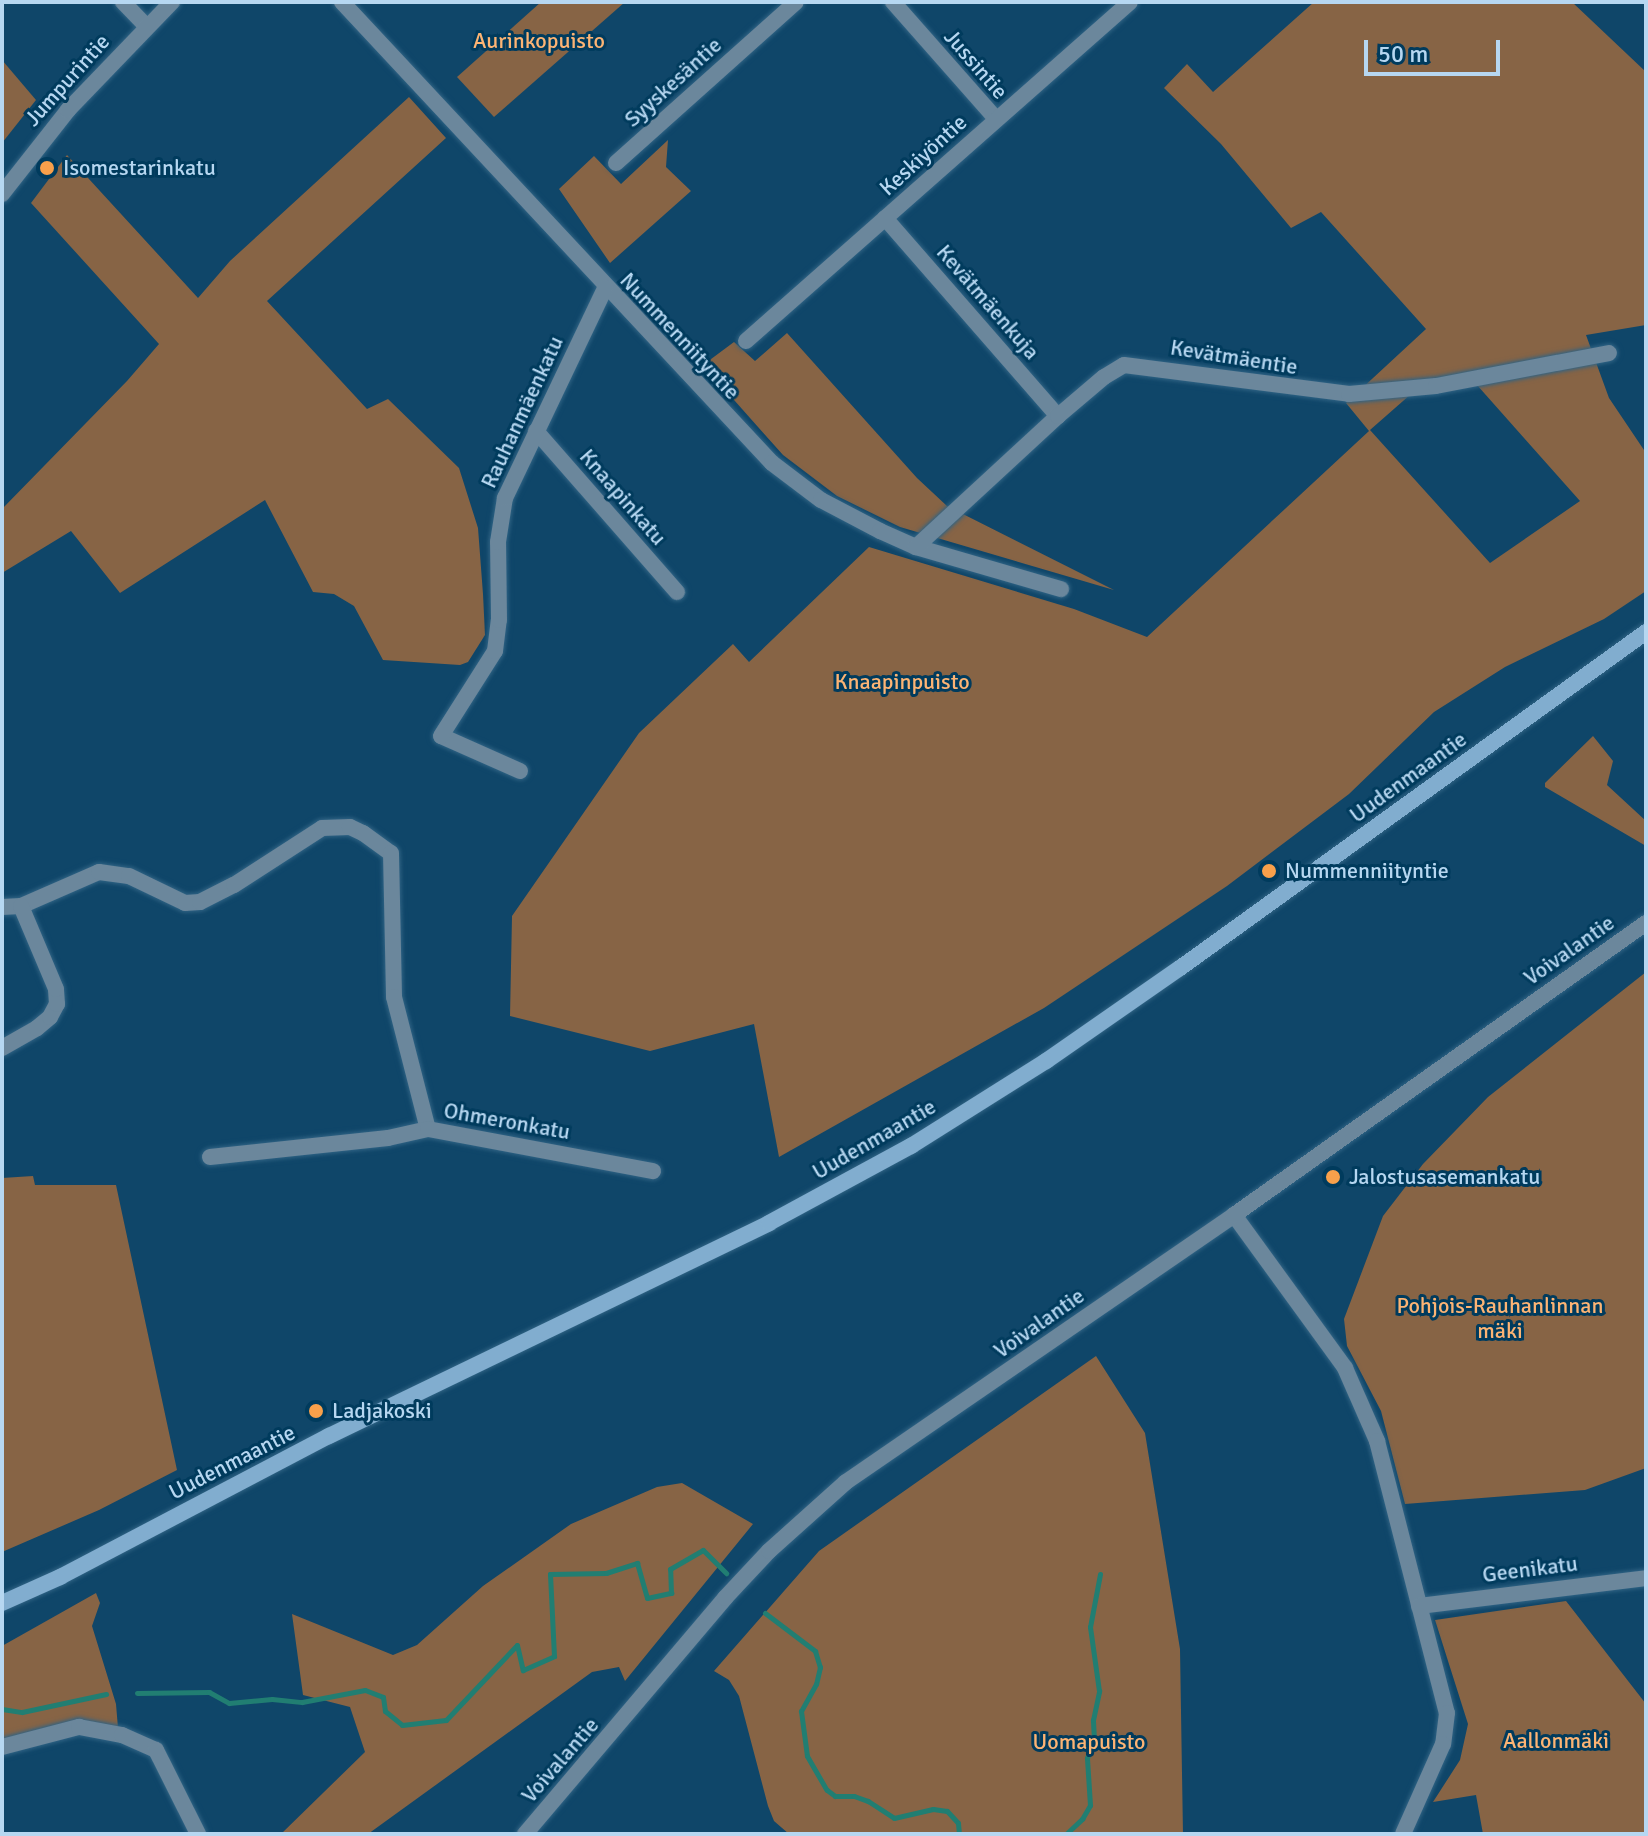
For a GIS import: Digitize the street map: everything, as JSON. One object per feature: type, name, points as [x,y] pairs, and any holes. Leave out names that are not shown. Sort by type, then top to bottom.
[{"type":"main road","name":"Uudenmaantie","points":[[2,1603],[60,1577],[329,1436],[769,1223],[911,1146],[1046,1061],[1180,968],[1646,632]]},
{"type":"main road","name":"Uudenmaantie","points":[[2,1614],[60,1577]]},
{"type":"street","points":[[123,2],[146,26]]},
{"type":"street","name":"Jumpurintie","points":[[2,194],[68,110],[172,2]]},
{"type":"street","name":"Nummenniityntie","points":[[342,2],[605,288],[772,463],[821,500],[916,547],[1061,589]]},
{"type":"street","name":"Syyskesäntie","points":[[616,163],[796,2]]},
{"type":"street","name":"Jussintie","points":[[893,2],[996,119]]},
{"type":"street","name":"Keskiyöntie","points":[[746,341],[1130,2]]},
{"type":"street","name":"Kevätmäenkuja","points":[[885,218],[1058,416]]},
{"type":"street","name":"Rauhanmäenkatu","points":[[520,771],[441,736],[495,651],[500,518],[505,498],[605,288]]},
{"type":"street","name":"Kevätmäentie","points":[[916,547],[1058,416],[1104,377],[1124,365],[1349,394],[1436,386],[1609,353]]},
{"type":"street","name":"Knaapinkatu","points":[[536,431],[677,592]]},
{"type":"street","points":[[2,907],[21,906],[99,872],[129,876],[185,903],[200,902],[224,891],[322,828],[350,827],[363,833],[391,853],[394,997],[428,1129]]},
{"type":"street","points":[[2,1048],[37,1028],[50,1017],[57,1004],[56,989],[21,906]]},
{"type":"street","name":"Voivalantie","points":[[525,1834],[725,1598],[811,1511],[846,1482],[1234,1215],[1646,923]]},
{"type":"street","name":"Ohmeronkatu","points":[[210,1157],[388,1138],[428,1129],[653,1171]]},
{"type":"street","points":[[1234,1215],[1354,1385],[1377,1441],[1444,1695],[1447,1729],[1403,1834]]},
{"type":"street","name":"Geenikatu","points":[[1419,1606],[1646,1578]]},
{"type":"street","points":[[2,1747],[79,1727],[122,1735],[156,1750],[198,1834]]},
{"type":"green space","name":"Aurinkopuisto","points":[[541,2],[625,2],[494,117],[457,77]]},
{"type":"green space","name":"Knaapinpuisto","points":[[1314,2],[1572,2],[1646,72],[1646,325],[1586,335],[1609,398],[1646,453],[1646,591],[1604,619],[1505,667],[1434,712],[1349,794],[1227,886],[1044,1008],[779,1157],[754,1024],[650,1051],[510,1016],[512,916],[639,733],[733,644],[749,662],[869,547],[1074,609],[1147,637],[1369,431],[1346,403],[1426,329],[1321,212],[1291,228],[1221,144],[1164,88],[1187,64],[1213,92]],"holes":[[[1477,385],[1580,501],[1490,563],[1370,430],[1411,394]]]},
{"type":"green space","points":[[2,60],[36,100],[2,143]]},
{"type":"green space","points":[[409,97],[446,138],[267,301],[367,409],[388,399],[459,468],[478,528],[485,635],[468,662],[460,665],[383,660],[354,606],[334,594],[313,592],[265,500],[120,593],[71,531],[2,573],[2,509],[159,344],[31,203],[67,155],[198,298],[230,261]]},
{"type":"green space","points":[[668,140],[666,167],[691,191],[610,263],[559,189],[594,156],[621,184]]},
{"type":"green space","points":[[787,333],[917,478],[947,506],[1114,590],[900,527],[837,496],[783,455],[703,365],[734,342],[755,361]]},
{"type":"green space","points":[[1593,736],[1613,761],[1607,785],[1646,821],[1646,846],[1545,787],[1545,783]]},
{"type":"green space","name":"Pohjois-Rauhanlinnan mäki","points":[[1646,972],[1646,1468],[1585,1490],[1405,1504],[1381,1411],[1347,1346],[1344,1319],[1383,1216],[1423,1164],[1488,1097]]},
{"type":"green space","points":[[33,1176],[35,1185],[116,1185],[177,1470],[99,1510],[2,1552],[2,1178]]},
{"type":"green space","name":"Uomapuisto","points":[[1096,1356],[1145,1433],[1180,1649],[1183,1834],[789,1834],[774,1821],[768,1806],[739,1696],[729,1680],[714,1671],[819,1551]]},
{"type":"green space","points":[[682,1483],[753,1524],[625,1681],[619,1667],[592,1672],[368,1834],[281,1834],[365,1752],[350,1707],[303,1695],[292,1614],[393,1655],[417,1645],[483,1586],[571,1524],[657,1487]]},
{"type":"green space","points":[[96,1593],[100,1603],[92,1626],[116,1704],[118,1728],[2,1745],[2,1646]]},
{"type":"green space","name":"Aallonmäki","points":[[1566,1601],[1646,1704],[1646,1834],[1483,1834],[1476,1795],[1433,1802],[1460,1760],[1468,1724],[1435,1620]]},
{"type":"waterway","points":[[137,1693],[209,1692],[229,1703],[272,1699],[302,1702],[365,1690],[383,1697],[385,1711],[402,1725],[446,1720],[517,1645],[523,1670],[554,1656],[550,1574],[606,1573],[637,1563],[647,1598],[671,1593],[670,1569],[703,1550],[726,1573]]},
{"type":"waterway","points":[[1067,1833],[1082,1819],[1090,1805],[1087,1758],[1094,1740],[1093,1720],[1099,1691],[1090,1627],[1100,1574]]},
{"type":"waterway","points":[[765,1613],[815,1651],[820,1667],[816,1684],[801,1711],[807,1756],[827,1790],[835,1796],[854,1796],[868,1801],[894,1818],[933,1809],[947,1811],[958,1823],[959,1834]]},
{"type":"waterway","points":[[2,1709],[22,1712],[106,1694]]},
{"type":"place","name":"Isomestarinkatu","points":[[47,168]]},
{"type":"place","name":"Nummenniityntie","points":[[1269,871]]},
{"type":"place","name":"Jalostusasemankatu","points":[[1333,1177]]},
{"type":"place","name":"Ladjakoski","points":[[316,1411]]}]
